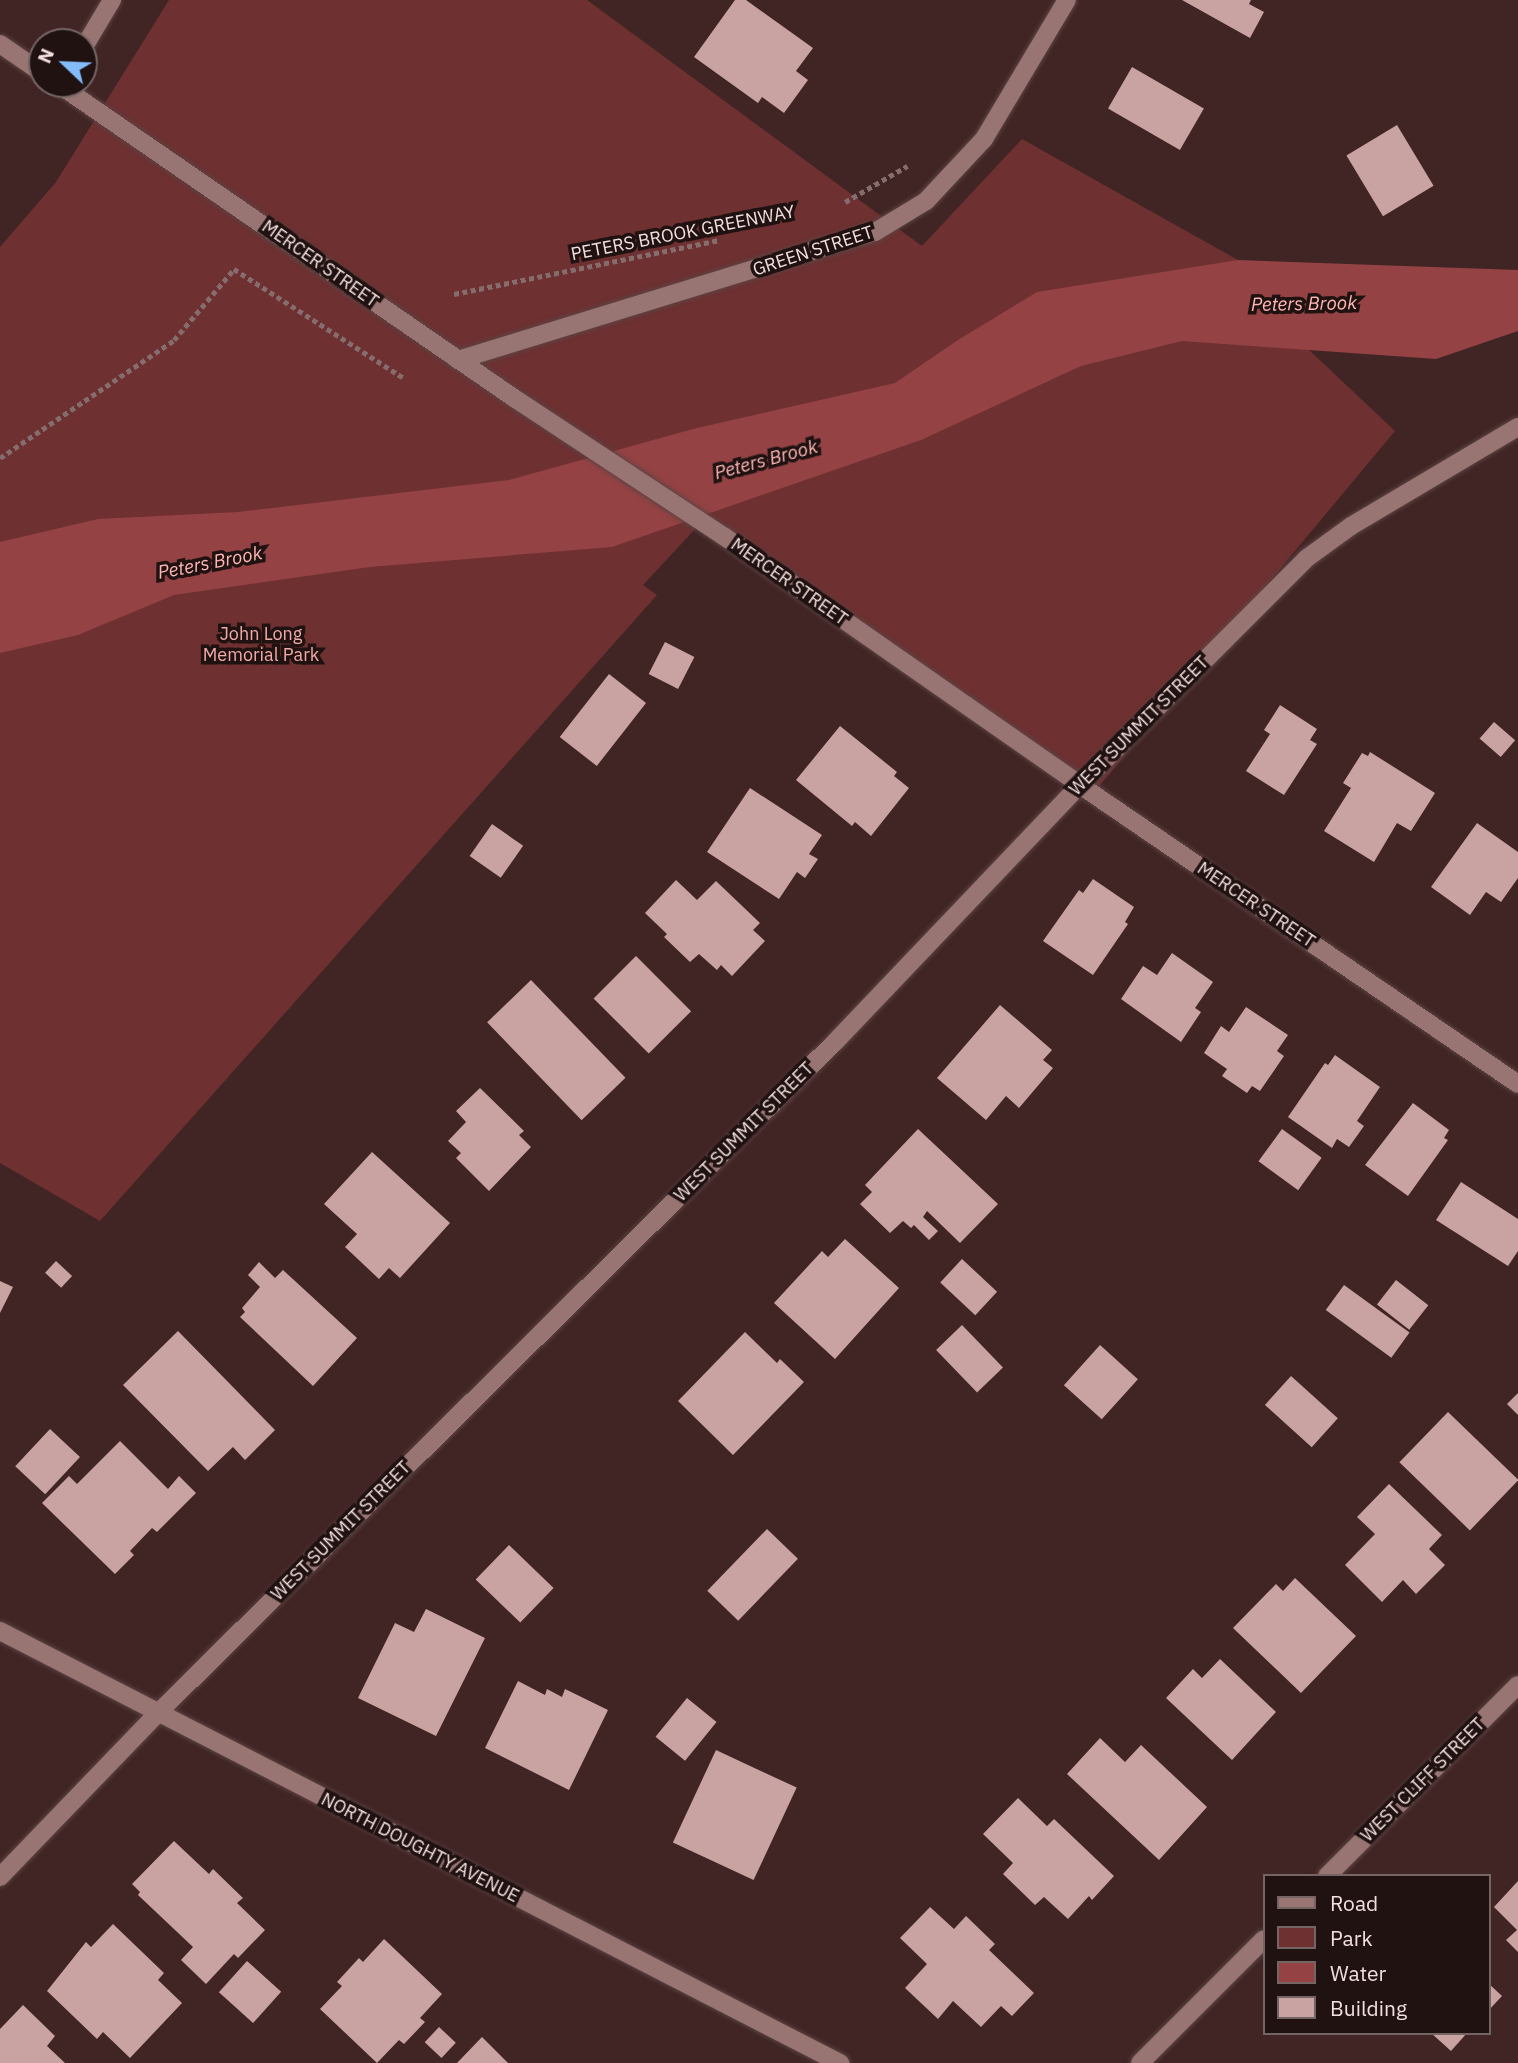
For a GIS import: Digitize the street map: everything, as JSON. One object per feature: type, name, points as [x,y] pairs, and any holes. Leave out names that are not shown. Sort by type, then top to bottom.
[{"type":"street","points":[[95,28],[112,0]]},
{"type":"street","name":"GREEN STREET","points":[[458,360],[875,232],[926,201],[984,139],[1067,0]]},
{"type":"street","points":[[0,44],[28,63]]},
{"type":"street","name":"MERCER STREET","points":[[80,98],[458,360],[725,537],[1080,785],[1518,1084]]},
{"type":"street","name":"WEST SUMMIT STREET","points":[[0,1877],[157,1714],[836,1041],[1080,785],[1307,558],[1351,526],[1518,427]]},
{"type":"street","name":"NORTH DOUGHTY AVENUE","points":[[0,1631],[840,2063]]},
{"type":"street","name":"WEST CLIFF STREET","points":[[1329,1874],[1518,1685]]},
{"type":"street","points":[[1140,2063],[1262,1941]]},
{"type":"path","points":[[833,208],[918,160]]},
{"type":"path","name":"PETERS BROOK GREENWAY","points":[[454,293],[731,237]]},
{"type":"path","points":[[0,458],[174,340],[233,269],[404,378]]},
{"type":"green space","name":"John Long Memorial Park","points":[[169,0],[587,0],[922,246],[1022,139],[1238,260],[1307,348],[1395,431],[1095,791],[697,527],[643,585],[657,595],[100,1221],[0,1163],[0,247],[56,182]]},
{"type":"water","name":"Peters Brook","points":[[1238,260],[1518,270],[1518,331],[1436,359],[1182,341],[1081,366],[921,440],[612,547],[370,567],[174,595],[78,635],[0,653],[0,542],[98,519],[238,512],[509,480],[693,429],[895,383],[958,340],[1037,292]]},
{"type":"building","points":[[735,0],[746,0],[813,48],[796,71],[808,80],[784,113],[762,97],[758,103],[694,57]]},
{"type":"building","points":[[1182,0],[1251,0],[1249,4],[1264,12],[1250,38]]},
{"type":"building","points":[[1132,67],[1204,108],[1180,150],[1108,109]]},
{"type":"building","points":[[1397,125],[1434,186],[1383,216],[1346,155]]},
{"type":"building","points":[[665,642],[694,657],[678,689],[649,674]]},
{"type":"building","points":[[609,674],[646,703],[597,766],[560,737]]},
{"type":"building","points":[[1280,705],[1317,729],[1310,740],[1317,744],[1284,795],[1246,771],[1270,734],[1264,730]]},
{"type":"building","points":[[1494,722],[1515,740],[1501,757],[1480,739]]},
{"type":"building","points":[[840,726],[897,772],[894,776],[909,788],[871,836],[855,822],[852,826],[796,780]]},
{"type":"building","points":[[1370,752],[1435,793],[1411,831],[1397,823],[1374,862],[1324,831],[1351,788],[1343,783],[1362,753],[1368,756]]},
{"type":"building","points":[[750,788],[822,835],[809,854],[818,859],[805,878],[797,872],[779,899],[707,852]]},
{"type":"building","points":[[1477,823],[1518,852],[1518,878],[1501,902],[1486,892],[1470,915],[1431,887]]},
{"type":"building","points":[[492,824],[523,846],[501,878],[470,856]]},
{"type":"building","points":[[1093,879],[1134,907],[1125,922],[1128,924],[1093,975],[1043,941],[1079,890],[1083,893]]},
{"type":"building","points":[[676,880],[697,900],[716,881],[760,923],[753,930],[765,941],[732,976],[721,965],[717,970],[699,954],[690,962],[664,937],[667,934],[645,913]]},
{"type":"building","points":[[1172,953],[1213,982],[1195,1008],[1201,1012],[1181,1042],[1121,999],[1143,966],[1157,975]]},
{"type":"building","points":[[636,956],[691,1011],[649,1054],[594,998]]},
{"type":"building","points":[[531,980],[625,1078],[582,1120],[487,1022]]},
{"type":"building","points":[[1000,1005],[1052,1050],[1043,1060],[1053,1068],[1019,1108],[1006,1096],[986,1120],[937,1078]]},
{"type":"building","points":[[1246,1007],[1288,1035],[1277,1051],[1284,1056],[1260,1091],[1252,1086],[1247,1093],[1222,1076],[1227,1069],[1204,1053],[1221,1026],[1229,1032]]},
{"type":"building","points":[[1335,1055],[1380,1087],[1357,1121],[1364,1126],[1349,1147],[1337,1139],[1332,1148],[1288,1117],[1325,1063],[1328,1065]]},
{"type":"building","points":[[480,1088],[524,1131],[519,1135],[531,1147],[489,1191],[456,1158],[461,1153],[448,1141],[466,1122],[456,1111]]},
{"type":"building","points":[[1413,1103],[1449,1130],[1444,1138],[1448,1140],[1408,1196],[1365,1165]]},
{"type":"building","points":[[918,1129],[998,1204],[960,1243],[927,1211],[923,1217],[938,1231],[929,1240],[914,1225],[911,1228],[903,1221],[890,1233],[860,1204],[872,1192],[865,1185]]},
{"type":"building","points":[[1282,1129],[1322,1158],[1298,1190],[1258,1161]]},
{"type":"building","points":[[372,1152],[450,1223],[400,1278],[389,1268],[379,1279],[345,1247],[357,1234],[324,1204]]},
{"type":"building","points":[[1461,1182],[1518,1219],[1518,1251],[1508,1266],[1436,1220]]},
{"type":"building","points":[[845,1239],[899,1288],[835,1359],[774,1303],[822,1251],[828,1257]]},
{"type":"building","points":[[962,1259],[997,1292],[975,1315],[940,1282]]},
{"type":"building","points":[[56,1261],[72,1276],[61,1288],[45,1273]]},
{"type":"building","points":[[259,1262],[275,1278],[283,1270],[357,1338],[313,1386],[240,1317],[245,1312],[242,1308],[260,1287],[248,1275]]},
{"type":"building","points":[[1396,1280],[1428,1305],[1409,1330],[1377,1304]]},
{"type":"building","points":[[0,1281],[13,1287],[0,1313]]},
{"type":"building","points":[[1344,1285],[1410,1333],[1391,1358],[1326,1310]]},
{"type":"building","points":[[962,1325],[1003,1367],[977,1392],[936,1350]]},
{"type":"building","points":[[178,1331],[275,1430],[245,1460],[233,1447],[208,1471],[123,1385]]},
{"type":"building","points":[[745,1332],[777,1363],[780,1359],[804,1382],[733,1455],[678,1401]]},
{"type":"building","points":[[1100,1345],[1138,1379],[1102,1419],[1064,1385]]},
{"type":"building","points":[[1291,1376],[1338,1418],[1312,1447],[1265,1405]]},
{"type":"building","points":[[1518,1393],[1518,1415],[1507,1404]]},
{"type":"building","points":[[1448,1412],[1518,1480],[1470,1530],[1399,1462]]},
{"type":"building","points":[[50,1429],[80,1457],[45,1494],[15,1466]]},
{"type":"building","points":[[120,1441],[168,1489],[179,1476],[196,1493],[157,1532],[152,1528],[130,1551],[134,1555],[115,1574],[42,1503],[69,1476],[77,1484]]},
{"type":"building","points":[[1389,1484],[1442,1535],[1429,1549],[1445,1565],[1416,1594],[1403,1580],[1382,1602],[1345,1565],[1375,1534],[1357,1517]]},
{"type":"building","points":[[767,1529],[798,1559],[738,1621],[707,1591]]},
{"type":"building","points":[[509,1545],[554,1588],[520,1623],[476,1580]]},
{"type":"building","points":[[1295,1578],[1356,1636],[1301,1693],[1233,1628],[1276,1584],[1283,1591]]},
{"type":"building","points":[[426,1609],[485,1638],[436,1736],[358,1698],[395,1623],[414,1632]]},
{"type":"building","points":[[1220,1659],[1276,1712],[1232,1760],[1166,1698],[1193,1669],[1202,1678]]},
{"type":"building","points":[[518,1681],[545,1695],[547,1689],[562,1697],[565,1689],[608,1710],[569,1790],[485,1748]]},
{"type":"building","points":[[687,1698],[717,1722],[685,1761],[656,1737]]},
{"type":"building","points":[[1100,1738],[1125,1762],[1141,1745],[1207,1807],[1159,1860],[1067,1774]]},
{"type":"building","points":[[716,1750],[797,1788],[754,1880],[673,1842]]},
{"type":"building","points":[[1018,1798],[1047,1826],[1054,1819],[1114,1876],[1092,1900],[1089,1896],[1068,1919],[1044,1897],[1035,1905],[1003,1874],[1013,1863],[983,1834]]},
{"type":"building","points":[[174,1841],[209,1874],[213,1869],[243,1898],[237,1903],[265,1930],[238,1958],[234,1954],[206,1984],[181,1960],[193,1947],[138,1895],[140,1892],[132,1884]]},
{"type":"building","points":[[1518,1881],[1518,1952],[1506,1940],[1517,1930],[1494,1907]]},
{"type":"building","points":[[930,1907],[954,1929],[966,1916],[995,1944],[989,1950],[1034,1993],[1012,2016],[1001,2006],[981,2027],[953,2001],[938,2019],[905,1988],[927,1964],[900,1938]]},
{"type":"building","points":[[113,1924],[164,1973],[158,1980],[182,2003],[130,2058],[103,2032],[97,2039],[47,1991],[86,1942],[91,1947]]},
{"type":"building","points":[[384,1939],[442,1994],[420,2018],[425,2022],[404,2044],[399,2040],[377,2063],[320,2009],[342,1986],[337,1982],[359,1958],[363,1962]]},
{"type":"building","points":[[247,1961],[281,1992],[253,2023],[219,1992]]},
{"type":"building","points":[[1490,1985],[1502,1996],[1490,2009]]},
{"type":"building","points":[[23,2005],[55,2036],[47,2046],[65,2063],[0,2063],[0,2029]]},
{"type":"building","points":[[439,2027],[456,2043],[441,2058],[425,2042]]},
{"type":"building","points":[[1433,2035],[1465,2035],[1451,2051]]},
{"type":"building","points":[[482,2037],[508,2063],[457,2063]]}]
